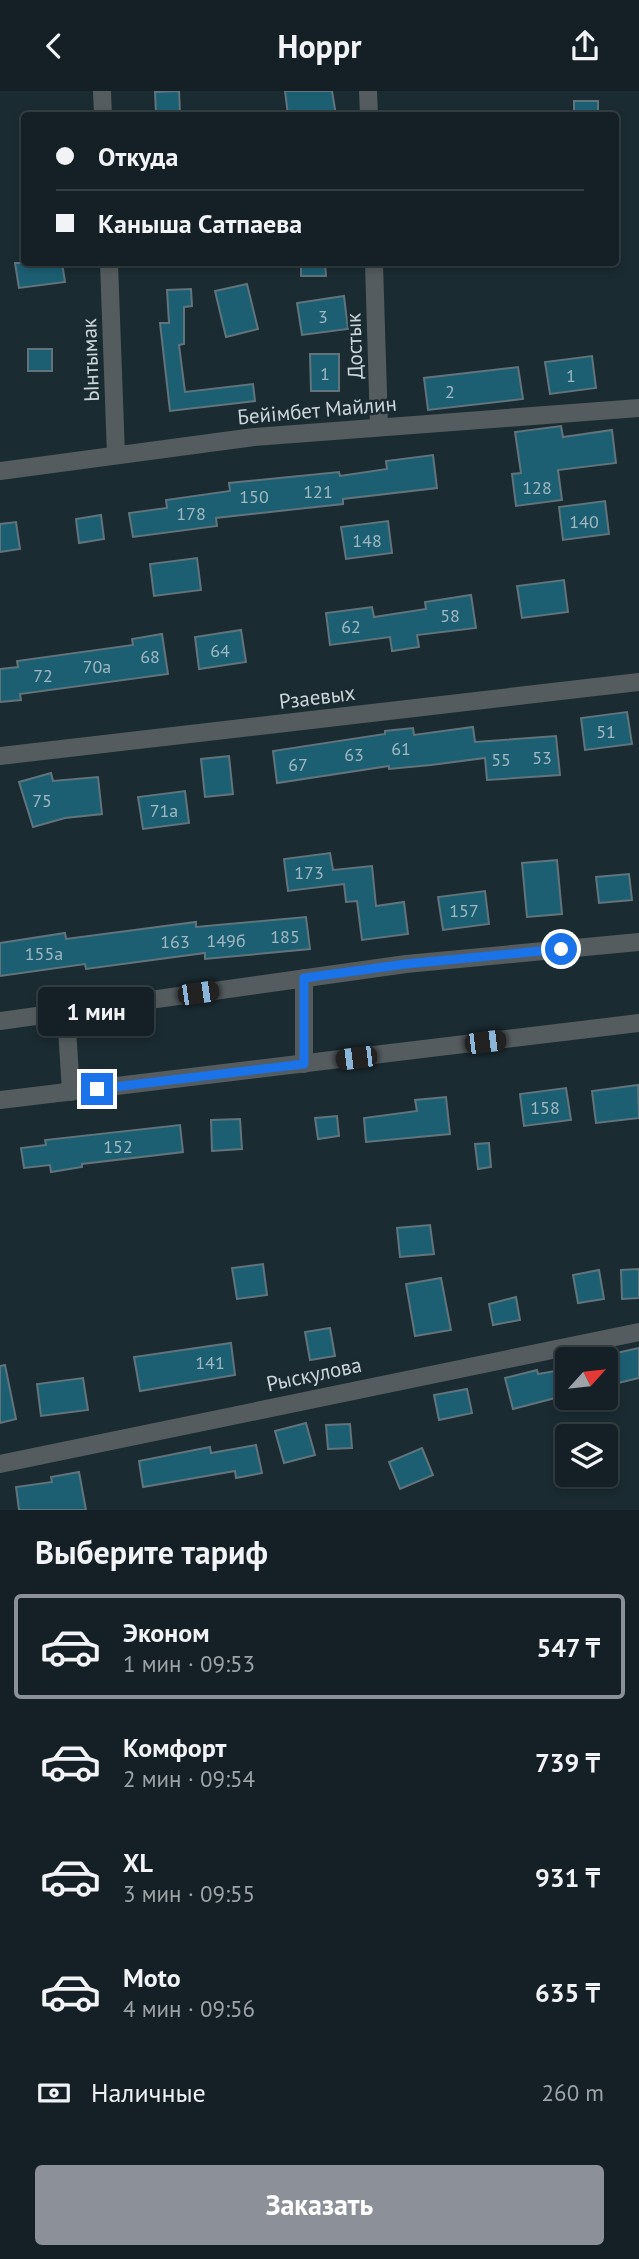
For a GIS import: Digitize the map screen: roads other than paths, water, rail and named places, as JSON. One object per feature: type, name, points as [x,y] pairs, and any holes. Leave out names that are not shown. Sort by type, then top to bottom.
[{"type":"street","points":[[103,91],[103,112]]},
{"type":"street","points":[[368,91],[369,112]]},
{"type":"street","name":"Ынтымак","points":[[109,266],[116,456]]},
{"type":"street","name":"Достык","points":[[374,266],[379,427]]},
{"type":"street","name":"Бейімбет Майлин","points":[[0,471],[254,437],[639,408]]},
{"type":"street","name":"Рзаевых","points":[[0,756],[639,682]]},
{"type":"street","points":[[0,1021],[406,964],[639,942]]},
{"type":"street","points":[[304,978],[304,1064]]},
{"type":"street","points":[[66,1011],[71,1092]]},
{"type":"street","points":[[0,1100],[639,1023]]},
{"type":"street","name":"Рыскулова","points":[[0,1464],[639,1332]]}]
